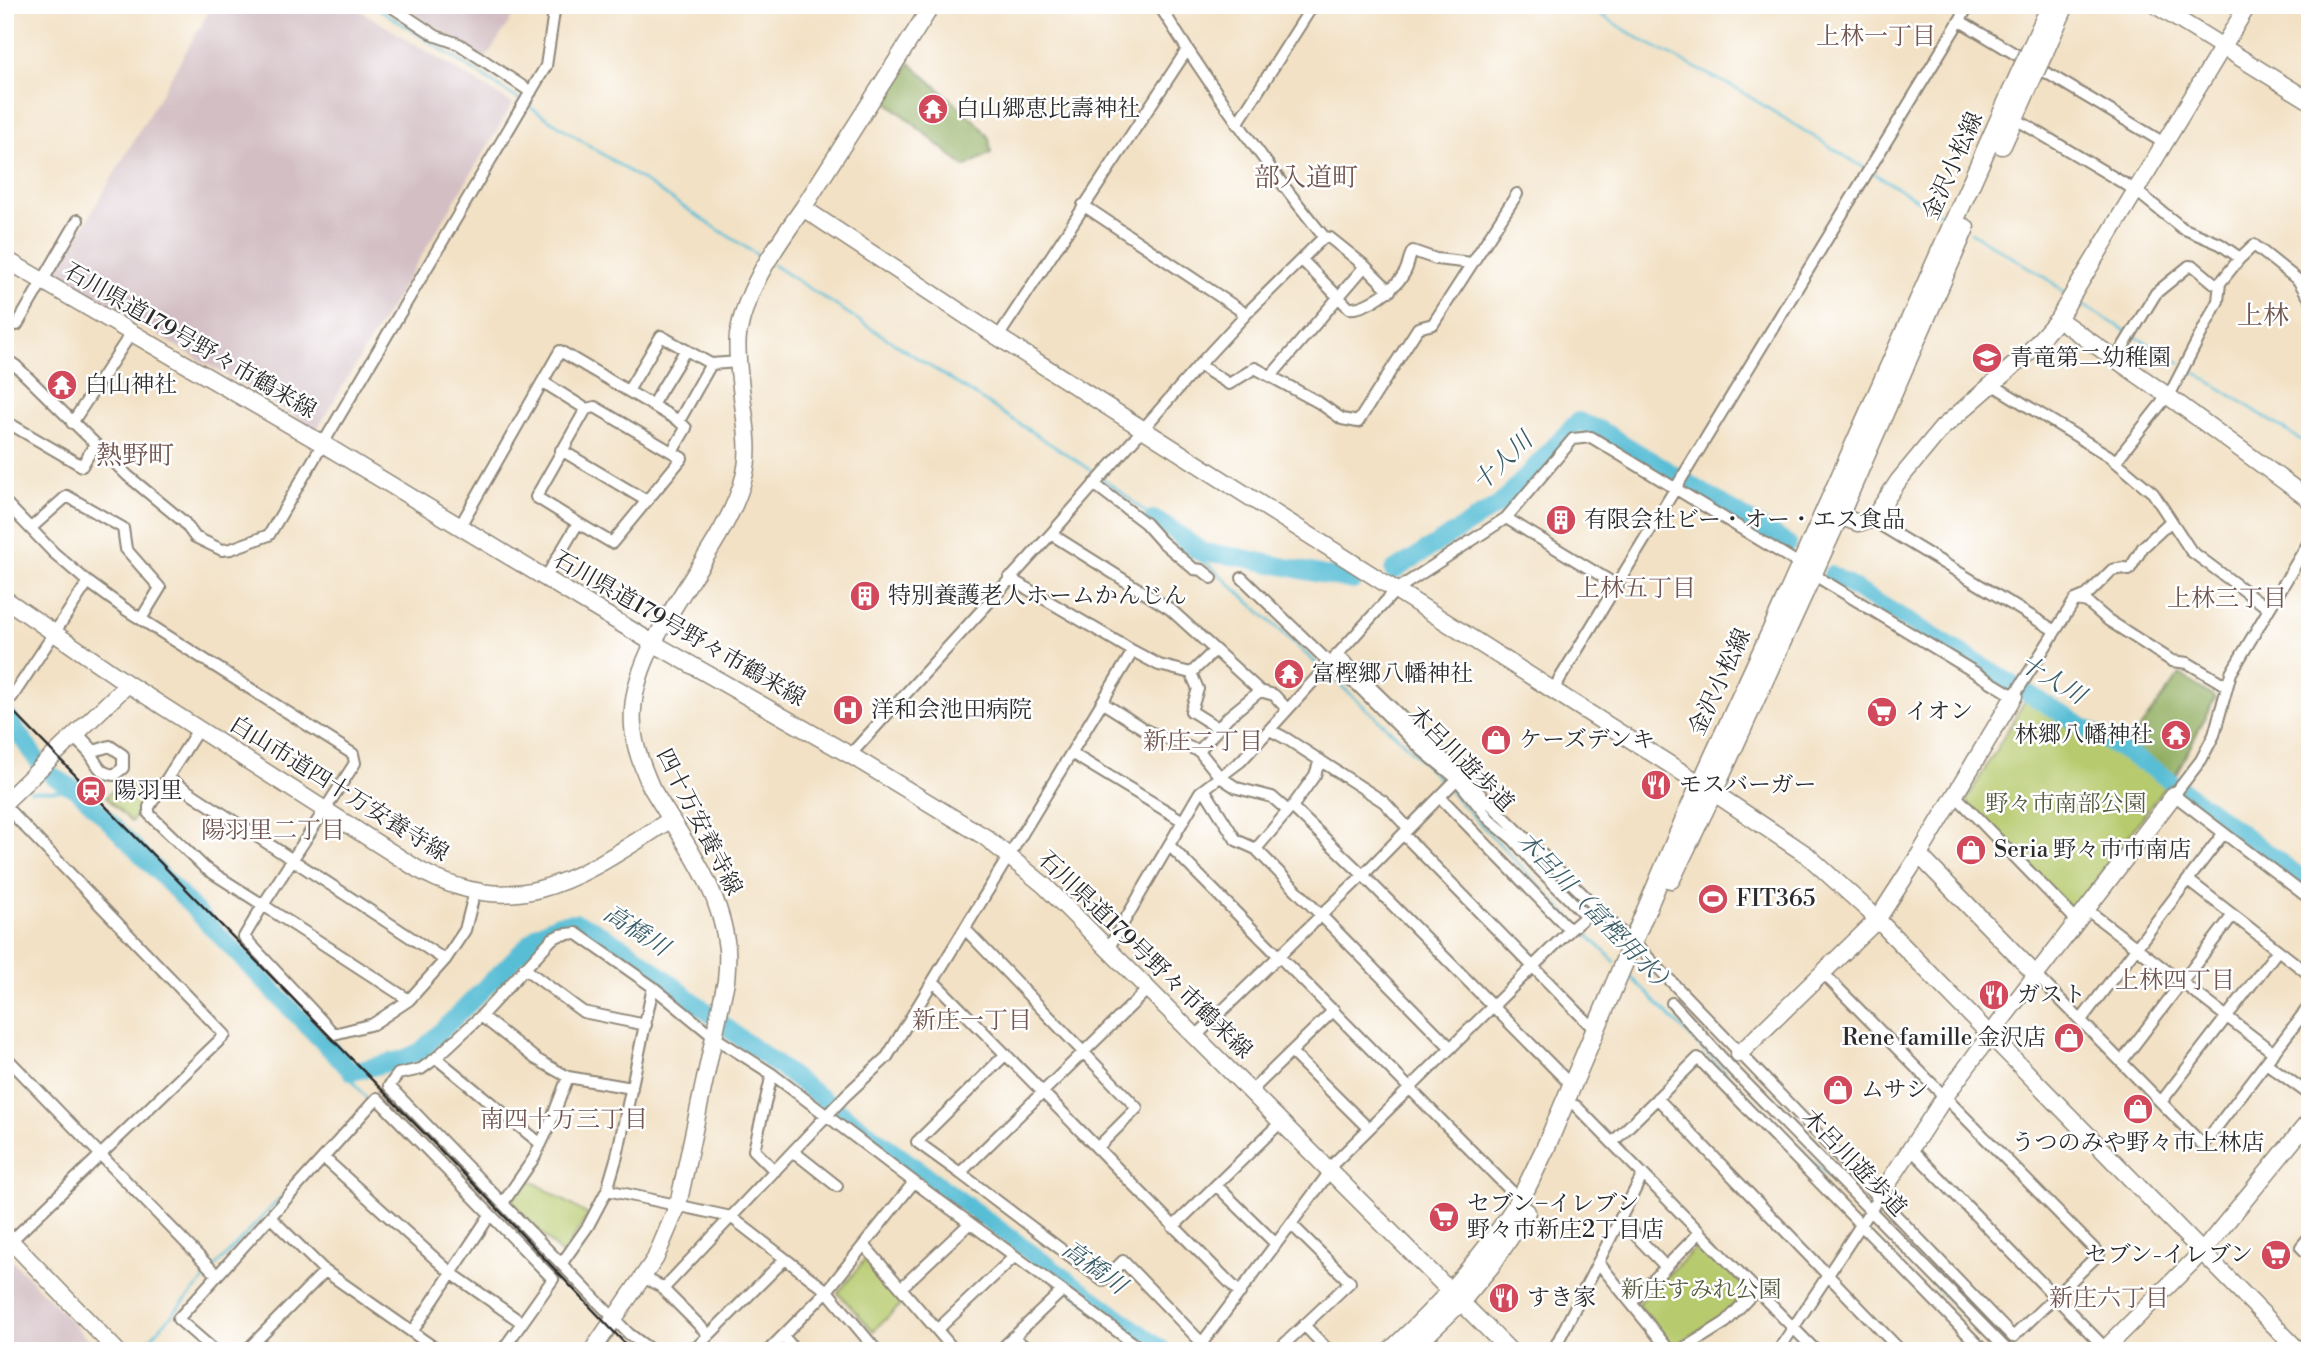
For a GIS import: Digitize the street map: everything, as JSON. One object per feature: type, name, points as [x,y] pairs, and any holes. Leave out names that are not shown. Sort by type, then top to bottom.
[{"type":"main road","name":"金沢小松線","points":[[1391,1351],[1491,1265],[1529,1207],[1576,1106],[1636,946],[2027,75],[2051,5]]},
{"type":"main road","name":"金沢小松線","points":[[2038,48],[2065,5]]},
{"type":"main road","name":"金沢小松線","points":[[1806,569],[1839,516],[1960,224],[2014,118],[2027,75]]},
{"type":"main road","name":"金沢小松線","points":[[1409,1351],[1456,1297],[1520,1199],[1545,1149],[1595,1030],[1626,971]]},
{"type":"street","points":[[389,5],[436,36],[459,44],[529,94]]},
{"type":"street","points":[[5,359],[16,366],[128,476],[184,522],[195,537],[222,550],[269,535],[546,66],[555,5]]},
{"type":"street","name":"四十万安養寺線","points":[[592,1351],[655,1259],[678,1205],[722,1007],[727,953],[718,905],[709,883],[670,820],[644,771],[632,726],[634,698],[641,669],[653,643],[718,536],[745,477],[748,449],[738,362],[738,337],[744,308],[768,261],[932,5]]},
{"type":"street","points":[[1159,5],[1280,184],[1324,237],[1330,238],[1364,265],[1390,290]]},
{"type":"street","points":[[1237,124],[1313,5]]},
{"type":"street","points":[[1553,690],[1969,5]]},
{"type":"street","points":[[2155,5],[2310,101]]},
{"type":"street","points":[[1872,520],[1899,480],[1942,428],[2029,352],[2057,319],[2248,5]]},
{"type":"street","points":[[1960,20],[2164,143]]},
{"type":"street","points":[[998,337],[1187,50]]},
{"type":"street","points":[[2014,118],[2135,190],[2182,228],[2220,244],[2240,258]]},
{"type":"street","points":[[1199,365],[1229,384],[1255,368],[1318,402],[1342,419],[1358,422],[1418,328],[1433,324],[1517,194]]},
{"type":"street","points":[[1083,205],[1246,314]]},
{"type":"street","points":[[803,208],[998,337],[1807,855],[1877,920],[2299,1351]]},
{"type":"street","points":[[17,325],[78,220]]},
{"type":"street","points":[[850,755],[1051,534],[1199,365],[1324,237]]},
{"type":"street","points":[[2115,462],[2168,396],[2218,301],[2220,283],[2240,258],[2254,246],[2298,280],[2310,299]]},
{"type":"street","points":[[1302,260],[1349,308],[1356,309],[1390,290],[1406,271],[1413,251],[1436,259],[1472,263]]},
{"type":"street","name":"石川県道179号野々市鶴来線","points":[[5,259],[323,444],[653,643],[850,755],[985,836],[1045,886],[1510,1351]]},
{"type":"street","points":[[1271,376],[1364,265]]},
{"type":"street","points":[[2115,360],[2156,293],[2189,266],[2195,267],[2214,283],[2220,283]]},
{"type":"street","points":[[2057,319],[2310,500]]},
{"type":"street","points":[[72,423],[132,332]]},
{"type":"street","points":[[628,391],[661,337],[711,364],[738,362]]},
{"type":"street","points":[[460,526],[561,351],[679,421],[686,428],[672,452]]},
{"type":"street","points":[[652,405],[685,351]]},
{"type":"street","points":[[679,421],[711,364]]},
{"type":"street","points":[[543,382],[586,409],[595,407],[682,458],[612,543],[536,497],[586,409]]},
{"type":"street","points":[[1993,385],[2109,456],[2153,494],[2191,551],[2269,609]]},
{"type":"street","points":[[5,421],[82,466],[95,444]]},
{"type":"street","points":[[1108,949],[1204,789],[1241,761],[1283,716],[1286,708],[1396,590],[1506,518],[1573,439],[1591,437],[1679,482],[1806,569],[2018,690]]},
{"type":"street","points":[[561,450],[647,501]]},
{"type":"street","points":[[1099,479],[1161,541],[1194,569],[1202,570],[1212,578]]},
{"type":"street","points":[[31,528],[67,496],[122,528],[126,549],[160,587],[141,619]]},
{"type":"street","points":[[5,502],[54,553],[88,582],[141,619],[353,754],[355,764],[244,937],[334,1034],[373,1024],[409,1000],[445,960],[465,930],[475,891]]},
{"type":"street","points":[[1839,516],[1858,523],[1872,520],[2054,630]]},
{"type":"street","points":[[1506,518],[1618,586]]},
{"type":"street","points":[[1739,1054],[1877,920],[2075,600],[2087,595],[2112,570],[2129,570],[2143,547],[2171,521]]},
{"type":"street","points":[[546,577],[578,523]]},
{"type":"street","points":[[1051,534],[1170,609],[1260,691],[1274,695],[1286,708]]},
{"type":"street","points":[[1778,1351],[1944,1098],[2200,760],[2214,735],[2231,673],[2310,540]]},
{"type":"street","points":[[1009,578],[1159,665],[1191,673]]},
{"type":"street","points":[[1242,578],[1331,660],[1579,923]]},
{"type":"street","points":[[5,691],[12,697],[88,582]]},
{"type":"street","name":"白山市道四十万安養寺線","points":[[5,599],[128,684],[419,870],[458,888],[517,893],[565,882],[586,873],[670,820]]},
{"type":"street","points":[[2075,600],[2087,602],[2108,620],[2172,661],[2188,663],[2227,686]]},
{"type":"street","points":[[663,1289],[846,1095],[887,1057],[1133,651]]},
{"type":"street","points":[[1191,673],[1214,651]]},
{"type":"street","points":[[1191,673],[1198,689],[1191,711],[1218,728]]},
{"type":"street","points":[[117,1351],[8,1238],[101,1154],[225,1035],[5,804],[128,684]]},
{"type":"street","points":[[1199,751],[1228,717],[1260,691]]},
{"type":"street","points":[[1103,703],[1147,731],[1199,751],[1220,777],[1237,788],[1272,797],[1290,809],[1363,875],[1572,1086]]},
{"type":"street","points":[[199,729],[149,807],[149,814],[205,868],[409,1000]]},
{"type":"street","points":[[1270,730],[1384,802],[1406,831],[1533,968],[1595,1030]]},
{"type":"street","points":[[75,735],[94,751],[110,746],[123,755],[123,768],[114,775],[105,774],[96,766],[75,735]]},
{"type":"street","points":[[1071,753],[1183,821]]},
{"type":"street","points":[[1256,849],[1315,775],[1320,761]]},
{"type":"street","points":[[167,778],[445,960]]},
{"type":"street","points":[[1196,1036],[1278,954],[1363,875],[1451,785]]},
{"type":"street","points":[[1451,785],[1598,909],[1739,1054],[1984,1351]]},
{"type":"street","name":"木呂川遊歩道","points":[[1451,785],[1514,840],[1579,923]]},
{"type":"street","points":[[2179,788],[2223,834],[2310,899]]},
{"type":"street","points":[[1204,789],[1236,840],[1256,849],[1451,1048]]},
{"type":"street","points":[[1955,795],[2081,915],[2137,947],[2273,1053]]},
{"type":"street","points":[[2081,1020],[2223,834]]},
{"type":"street","points":[[1170,846],[1520,1199]]},
{"type":"street","points":[[1919,855],[2203,1145],[2310,1005]]},
{"type":"street","points":[[2188,880],[2310,975]]},
{"type":"street","points":[[1006,1054],[917,1142],[1103,1281],[1123,1261],[1199,1347],[1326,1177],[1328,1169],[1579,923],[1598,909]]},
{"type":"street","points":[[2122,1061],[2233,915]]},
{"type":"street","points":[[965,929],[1138,1108],[1097,1148]]},
{"type":"street","points":[[652,1351],[614,1319],[389,1086],[398,1074],[421,1069],[436,1058],[481,1016],[552,939],[560,934],[576,933],[653,987],[1144,1351]]},
{"type":"street","points":[[2161,1101],[2278,950]]},
{"type":"street","points":[[524,968],[583,1012],[646,1025]]},
{"type":"street","points":[[1613,1142],[1698,1058],[2013,1338],[2099,1254],[1823,974]]},
{"type":"street","points":[[933,981],[1240,1293]]},
{"type":"street","points":[[562,1263],[588,1226],[607,1189],[617,1156],[653,987]]},
{"type":"street","points":[[960,1173],[1147,990]]},
{"type":"street","name":"木呂川遊歩道","points":[[1672,1003],[1869,1212],[2008,1351]]},
{"type":"street","points":[[1251,1091],[1334,1010]]},
{"type":"street","points":[[481,1016],[536,1059],[568,1077],[632,1087]]},
{"type":"street","points":[[1291,1052],[1368,1128]]},
{"type":"street","points":[[5,1056],[214,1272]]},
{"type":"street","points":[[436,1058],[541,1144]]},
{"type":"street","points":[[2266,1063],[2310,1095]]},
{"type":"street","points":[[772,1074],[754,1150],[775,1171]]},
{"type":"street","points":[[503,1203],[541,1144],[568,1077]]},
{"type":"street","points":[[215,1351],[178,1319],[214,1272],[270,1217],[377,1098],[553,1279],[502,1351]]},
{"type":"street","points":[[1657,1098],[1901,1351]]},
{"type":"street","points":[[1576,1106],[1816,1351]]},
{"type":"street","points":[[1911,1149],[2056,1296],[2105,1350],[2202,1252],[2310,1120]]},
{"type":"street","points":[[1173,1227],[1281,1122]]},
{"type":"street","points":[[794,1152],[836,1186]]},
{"type":"street","points":[[324,1158],[451,1273],[522,1322]]},
{"type":"street","points":[[1553,1351],[1643,1174]]},
{"type":"street","points":[[768,1351],[827,1291],[914,1182]]},
{"type":"street","points":[[1216,1185],[1276,1244]]},
{"type":"street","points":[[607,1189],[731,1217],[827,1291],[877,1351]]},
{"type":"street","points":[[412,1332],[490,1215]]},
{"type":"street","points":[[270,1217],[325,1271],[439,1351]]},
{"type":"street","points":[[1620,1219],[1666,1268]]},
{"type":"street","points":[[901,1288],[970,1223]]},
{"type":"street","points":[[1277,1351],[1350,1282],[1291,1224]]},
{"type":"street","points":[[1631,1303],[1700,1232]]},
{"type":"street","points":[[2310,1236],[2301,1247],[2310,1256]]},
{"type":"street","points":[[864,1245],[955,1351]]},
{"type":"street","points":[[937,1330],[1016,1256]]},
{"type":"street","points":[[694,1351],[785,1259]]},
{"type":"street","points":[[1598,1262],[1670,1351]]},
{"type":"street","points":[[246,1351],[325,1271]]},
{"type":"street","points":[[643,1277],[663,1289],[709,1335]]},
{"type":"street","points":[[1680,1351],[1726,1322],[1757,1289]]},
{"type":"street","points":[[999,1351],[1062,1290]]},
{"type":"street","points":[[1304,1325],[1329,1351]]},
{"type":"street","points":[[783,1336],[796,1351]]},
{"type":"street","points":[[1013,1338],[1030,1351]]},
{"type":"shaded area","points":[[213,5],[351,5],[513,104],[317,429],[55,275]]},
{"type":"shaded area","points":[[400,5],[520,5],[486,58]]},
{"type":"shaded area","points":[[5,1253],[99,1351],[5,1351]]},
{"type":"green space","points":[[910,63],[979,125],[989,138],[991,153],[965,167],[886,101]]},
{"type":"green space","points":[[2180,674],[2215,698],[2175,776],[2128,744]]},
{"type":"green space","name":"野々市南部公園","points":[[2026,699],[2167,784],[2073,911],[1966,801]]},
{"type":"green space","points":[[123,780],[152,792],[131,822],[106,797]]},
{"type":"green space","points":[[527,1178],[588,1215],[562,1255],[511,1201]]},
{"type":"green space","name":"新庄すみれ公園","points":[[1701,1242],[1748,1290],[1726,1313],[1673,1347],[1638,1304]]},
{"type":"green space","points":[[866,1258],[905,1301],[873,1331],[838,1293]]},
{"type":"waterway","points":[[373,5],[521,101]]},
{"type":"waterway","points":[[1585,5],[1643,41],[1737,89],[1866,169]]},
{"type":"waterway","points":[[527,105],[762,258]]},
{"type":"waterway","points":[[1872,172],[1947,218]]},
{"type":"waterway","points":[[1971,232],[2048,279],[2065,293]]},
{"type":"waterway","points":[[773,265],[1097,474]]},
{"type":"waterway","points":[[2076,301],[2128,332]]},
{"type":"waterway","points":[[2133,335],[2181,363]]},
{"type":"waterway","points":[[2187,367],[2310,446]]},
{"type":"waterway","name":"十人川","points":[[1393,571],[1500,504],[1578,421],[1601,430],[1788,544]]},
{"type":"waterway","name":"木呂川（富樫用水）","points":[[1102,478],[1150,516],[1190,556],[1209,565],[1321,668]]},
{"type":"waterway","name":"十人川","points":[[1153,519],[1202,552],[1353,581]]},
{"type":"waterway","name":"十人川","points":[[1832,575],[2158,772],[2310,884]]},
{"type":"waterway","name":"木呂川（富樫用水）","points":[[1326,672],[1402,741],[1445,786]]},
{"type":"waterway","name":"高橋川","points":[[5,714],[37,760]]},
{"type":"waterway","name":"高橋川","points":[[51,775],[78,791],[92,804],[352,1072],[403,1059],[421,1051],[540,933],[558,924],[575,922],[591,928],[631,952],[739,1037],[1164,1351]]},
{"type":"waterway","points":[[30,791],[78,791]]},
{"type":"waterway","name":"木呂川（富樫用水）","points":[[1449,791],[1575,923]]},
{"type":"waterway","name":"木呂川（富樫用水）","points":[[1580,927],[1615,962]]},
{"type":"waterway","name":"木呂川（富樫用水）","points":[[1628,974],[1864,1213]]},
{"type":"waterway","points":[[352,1072],[351,1079],[368,1100]]},
{"type":"waterway","points":[[214,1268],[282,1196]]},
{"type":"waterway","name":"木呂川（富樫用水）","points":[[1869,1218],[1998,1351]]},
{"type":"waterway","points":[[139,1351],[210,1273]]},
{"type":"railway","points":[[5,703],[491,1202],[632,1351]]},
{"type":"place","name":"白山郷恵比壽神社","points":[[933,109]]},
{"type":"place","name":"青竜第二幼稚園","points":[[1987,358]]},
{"type":"place","name":"白山神社","points":[[62,385]]},
{"type":"place","name":"有限会社ビー・オー・エス食品","points":[[1561,520]]},
{"type":"place","name":"特別養護老人ホームかんじん","points":[[865,596]]},
{"type":"place","name":"富樫郷八幡神社","points":[[1289,674]]},
{"type":"place","name":"洋和会池田病院","points":[[848,710]]},
{"type":"place","name":"イオン","points":[[1882,712]]},
{"type":"place","name":"林郷八幡神社","points":[[2176,735]]},
{"type":"place","name":"ケーズデンキ","points":[[1496,740]]},
{"type":"place","name":"モスバーガー","points":[[1656,785]]},
{"type":"place","name":"陽羽里","points":[[91,791]]},
{"type":"place","name":"Seria 野々市市南店","points":[[1971,850]]},
{"type":"place","name":"FIT365","points":[[1713,899]]},
{"type":"place","name":"ガスト","points":[[1994,995]]},
{"type":"place","name":"Rene famille 金沢店","points":[[2069,1038]]},
{"type":"place","name":"ムサシ","points":[[1838,1090]]},
{"type":"place","name":"うつのみや野々市上林店","points":[[2138,1109]]},
{"type":"place","name":"セブン−イレブン 野々市新庄2丁目店","points":[[1444,1217]]},
{"type":"place","name":"セブン-イレブン","points":[[2276,1255]]},
{"type":"place","name":"すき家","points":[[1504,1298]]},
{"type":"district","name":"上林一丁目","points":[[1876,37]]},
{"type":"district","name":"部入道町","points":[[1306,178]]},
{"type":"district","name":"上林","points":[[2263,316]]},
{"type":"district","name":"熱野町","points":[[135,456]]},
{"type":"district","name":"上林五丁目","points":[[1636,589]]},
{"type":"district","name":"上林三丁目","points":[[2227,599]]},
{"type":"district","name":"新庄二丁目","points":[[1203,742]]},
{"type":"district","name":"陽羽里二丁目","points":[[273,831]]},
{"type":"district","name":"上林四丁目","points":[[2175,981]]},
{"type":"district","name":"新庄一丁目","points":[[972,1021]]},
{"type":"district","name":"南四十万三丁目","points":[[564,1120]]},
{"type":"district","name":"新庄六丁目","points":[[2109,1299]]}]
